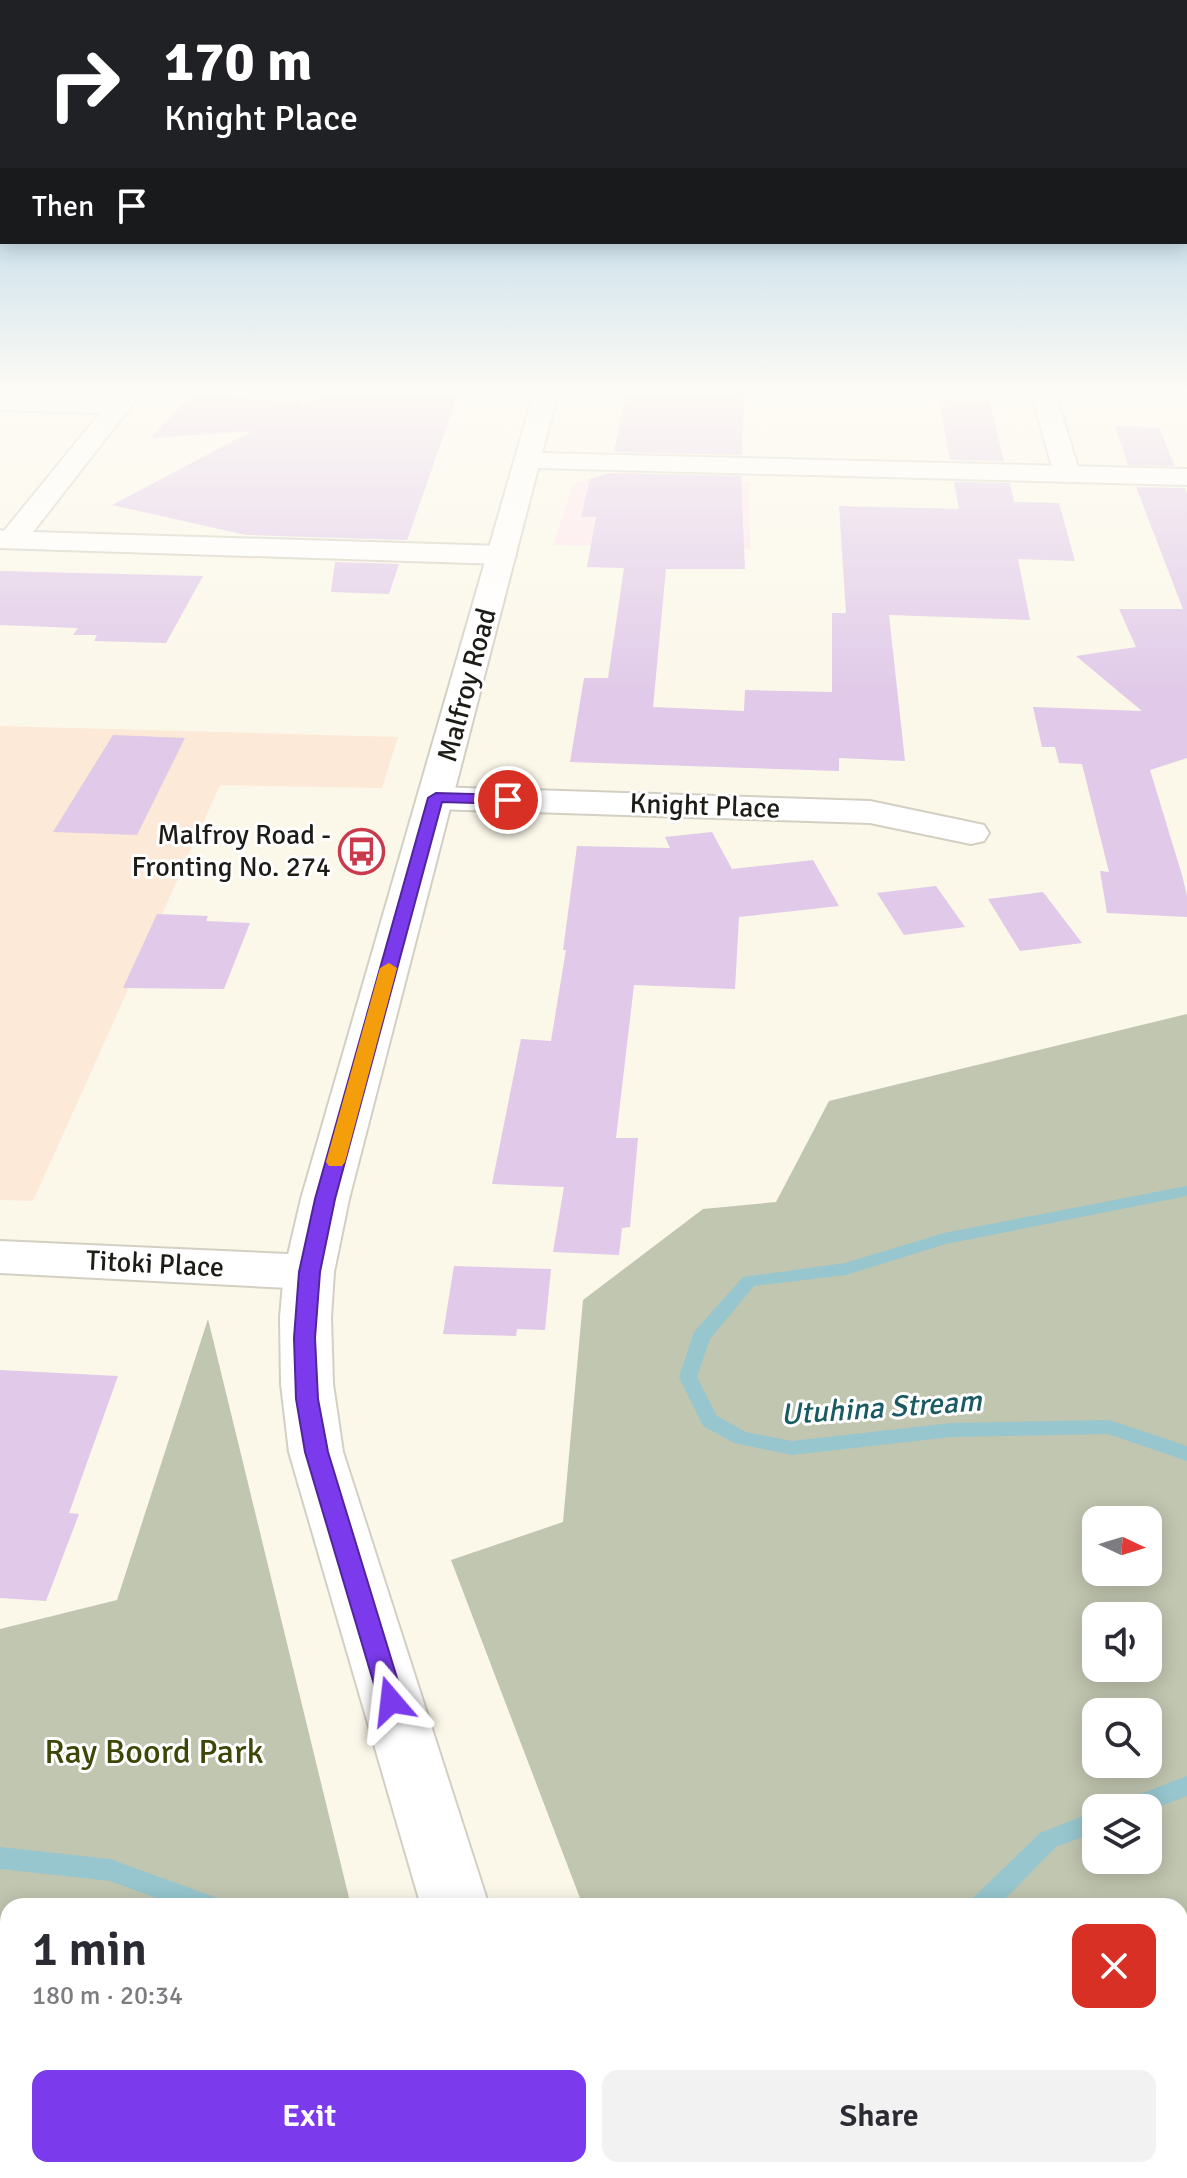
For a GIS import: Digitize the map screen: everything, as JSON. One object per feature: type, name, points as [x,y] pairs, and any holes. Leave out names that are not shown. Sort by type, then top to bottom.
[{"type":"street","points":[[6,539],[45,494]]},
{"type":"street","name":"Malfroy Road","points":[[453,1898],[316,1452],[307,1399],[305,1338],[309,1272],[325,1199],[518,494]]},
{"type":"street","points":[[6,539],[502,555]]},
{"type":"street","name":"Knight Place","points":[[436,798],[870,812],[971,833]]},
{"type":"street","name":"Titoki Place","points":[[0,1257],[309,1272]]},
{"type":"shaded area","points":[[570,494],[750,494],[750,549],[553,545]]},
{"type":"shaded area","points":[[0,726],[398,737],[382,788],[220,785],[33,1201],[0,1200]]},
{"type":"green space","points":[[1187,1014],[1187,1898],[580,1898],[451,1560],[563,1522],[583,1300],[703,1209],[776,1202],[829,1101]]},
{"type":"green space","name":"Ray Boord Park","points":[[208,1319],[349,1898],[0,1898],[0,1629],[117,1600]]},
{"type":"building","points":[[133,494],[423,494],[407,540],[246,535],[112,505]]},
{"type":"building","points":[[587,494],[742,494],[745,569],[666,569],[653,707],[744,711],[745,690],[832,692],[832,613],[846,613],[839,506],[959,509],[956,494],[1012,494],[1014,502],[1059,503],[1075,561],[1018,559],[1030,620],[889,615],[905,761],[839,758],[839,771],[570,762],[584,678],[608,678],[624,568],[587,567],[596,517],[581,517]]},
{"type":"building","points":[[1139,494],[1187,494],[1187,758],[1150,770],[1182,875],[1187,896],[1187,917],[1107,913],[1100,871],[1109,872],[1082,764],[1059,763],[1055,747],[1042,747],[1033,707],[1142,711],[1076,656],[1136,647],[1119,609],[1183,609]]},
{"type":"building","points":[[335,562],[399,564],[389,594],[331,592]]},
{"type":"building","points":[[0,571],[203,576],[166,643],[94,641],[97,635],[73,635],[78,628],[0,625]]},
{"type":"building","points":[[113,735],[185,738],[137,835],[53,832]]},
{"type":"building","points":[[712,832],[732,869],[813,860],[839,906],[739,917],[735,989],[634,985],[616,1138],[638,1138],[630,1227],[622,1228],[619,1255],[553,1252],[564,1187],[492,1184],[521,1039],[551,1041],[566,950],[563,950],[577,846],[670,848],[665,837]]},
{"type":"building","points":[[936,886],[965,927],[904,935],[877,893]]},
{"type":"building","points":[[1043,892],[1082,943],[1020,951],[988,899]]},
{"type":"building","points":[[157,914],[208,916],[206,921],[250,923],[224,989],[123,988]]},
{"type":"building","points":[[454,1266],[551,1269],[545,1330],[517,1329],[516,1336],[443,1334]]},
{"type":"building","points":[[0,1370],[118,1376],[69,1513],[79,1514],[46,1601],[0,1598]]},
{"type":"waterway","name":"Utuhina Stream","points":[[1187,1191],[944,1239],[846,1269],[749,1281],[701,1337],[688,1377],[710,1421],[741,1438],[792,1448],[951,1430],[1109,1427],[1187,1454]]},
{"type":"waterway","name":"Utuhina Stream","points":[[1162,1796],[1187,1786]]},
{"type":"waterway","name":"Utuhina Stream","points":[[990,1898],[1048,1840],[1082,1827]]},
{"type":"waterway","name":"Utuhina Stream","points":[[0,1858],[110,1870],[186,1898]]},
{"type":"slow traffic","points":[[335,1162],[389,968]]},
{"type":"place","name":"Malfroy Road - Fronting No. 274","points":[[362,851]]},
{"type":"route","points":[[391,1701],[316,1452],[307,1399],[305,1338],[309,1272],[325,1199],[436,798],[508,800]]}]
